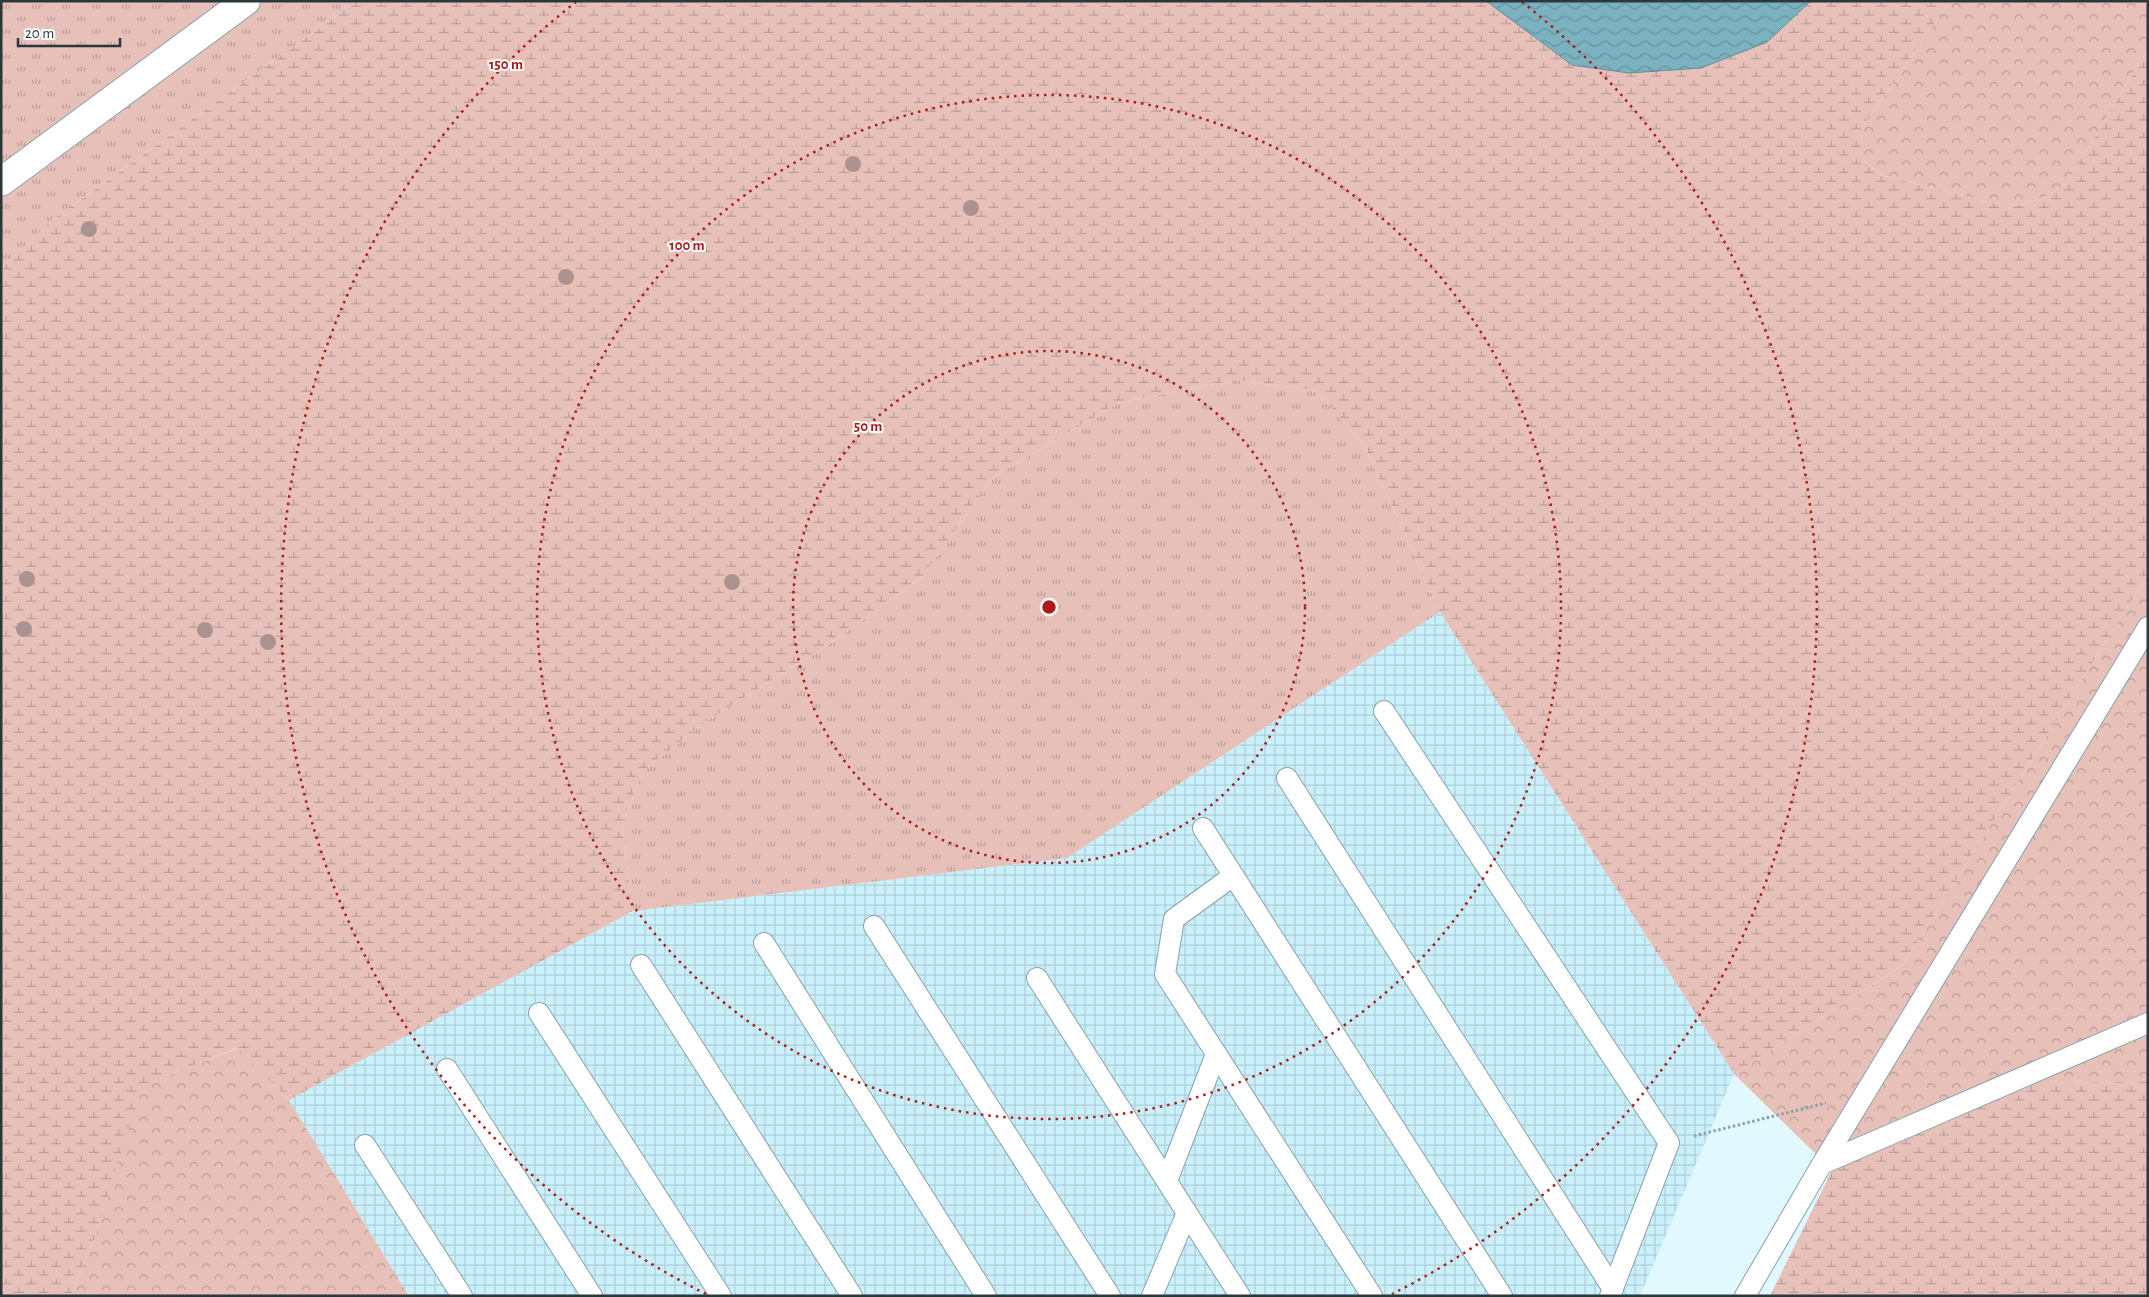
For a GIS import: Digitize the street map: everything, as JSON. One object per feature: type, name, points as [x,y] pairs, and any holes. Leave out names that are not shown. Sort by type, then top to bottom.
[{"type":"street","points":[[1,182],[246,1]]},
{"type":"lane","points":[[1745,1296],[1822,1164],[2148,627]]},
{"type":"lane","points":[[1384,710],[1669,1143],[1611,1292]]},
{"type":"lane","points":[[1287,778],[1611,1292]]},
{"type":"lane","points":[[1203,828],[1502,1296]]},
{"type":"lane","points":[[1233,876],[1174,919],[1165,974],[1372,1296]]},
{"type":"lane","points":[[874,926],[1110,1296]]},
{"type":"lane","points":[[764,943],[986,1296]]},
{"type":"lane","points":[[641,965],[852,1296]]},
{"type":"lane","points":[[1037,978],[1240,1296]]},
{"type":"lane","points":[[540,1013],[721,1296]]},
{"type":"lane","points":[[1822,1164],[2148,1023]]},
{"type":"lane","points":[[1166,1181],[1216,1054]]},
{"type":"lane","points":[[447,1069],[592,1296]]},
{"type":"lane","points":[[365,1146],[462,1296]]},
{"type":"lane","points":[[1152,1296],[1187,1213]]},
{"type":"path","points":[[1669,1143],[1866,1093]]},
{"type":"shaded area","points":[[1440,612],[1734,1074],[1640,1296],[409,1296],[289,1100],[633,911],[1067,858]]},
{"type":"green space","points":[[1,1],[357,1],[52,220],[1,269]]},
{"type":"green space","points":[[357,1],[1486,1],[1572,65],[1767,42],[1811,1],[1950,1],[1866,122],[1860,140],[1863,159],[1881,175],[1992,203],[2021,205],[2047,196],[2066,184],[2148,49],[2148,574],[1903,965],[1734,1074],[1440,612],[1365,447],[1317,391],[1234,380],[1118,403],[993,477],[923,576],[828,645],[705,722],[643,771],[622,825],[633,911],[289,1100],[237,1048],[142,1086],[93,1243],[71,1296],[1,1296],[1,269],[52,220]]},
{"type":"green space","points":[[1950,1],[2148,1],[2148,49],[2066,184],[2047,196],[2021,205],[1992,203],[1881,175],[1863,159],[1860,140],[1866,122]]},
{"type":"green space","points":[[1234,380],[1317,391],[1365,447],[1440,612],[1067,858],[633,911],[622,825],[643,771],[705,722],[828,645],[923,576],[993,477],[1118,403]]},
{"type":"green space","points":[[2148,574],[2148,1082],[2032,1083],[1832,1170],[1734,1074],[1903,965]]},
{"type":"green space","points":[[238,1048],[289,1100],[409,1296],[71,1296],[93,1243],[141,1086]]},
{"type":"green space","points":[[2148,1082],[2148,1296],[1770,1296],[1832,1170],[2032,1083]]},
{"type":"water","points":[[1486,1],[1811,1],[1767,42],[1701,68],[1629,73],[1572,65]]}]
